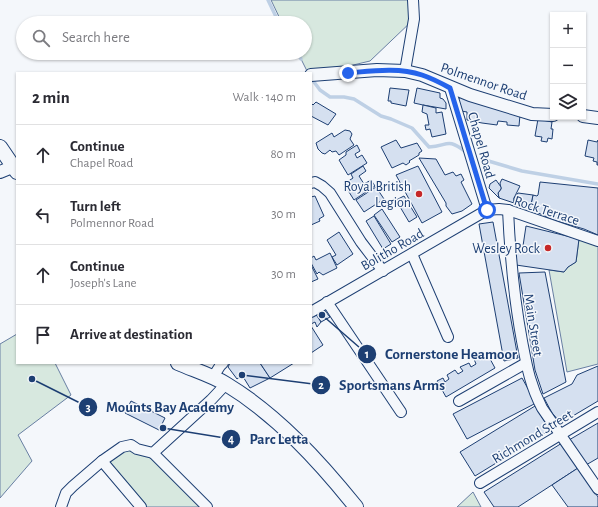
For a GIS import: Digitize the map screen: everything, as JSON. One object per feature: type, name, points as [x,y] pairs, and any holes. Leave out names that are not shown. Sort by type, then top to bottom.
[{"type":"main road","points":[[0,147],[16,168]]},
{"type":"main road","points":[[180,364],[226,384],[258,407],[322,465],[356,507]]},
{"type":"street","points":[[405,71],[414,19],[413,0]]},
{"type":"street","name":"Polmennor Road","points":[[312,75],[377,70],[405,71],[422,75],[450,88],[532,114],[550,115]]},
{"type":"street","name":"Chapel Road","points":[[450,88],[487,210]]},
{"type":"street","points":[[586,116],[598,118]]},
{"type":"street","points":[[0,172],[16,168]]},
{"type":"street","points":[[312,183],[315,182],[330,193],[361,242],[383,271]]},
{"type":"street","name":"Rock Terrace","points":[[487,210],[508,210],[598,241]]},
{"type":"street","name":"Bolitho Road","points":[[312,311],[487,210]]},
{"type":"street","name":"Main Street","points":[[508,210],[510,252],[518,322],[529,378],[535,395],[542,408],[598,489]]},
{"type":"street","points":[[412,254],[448,336]]},
{"type":"street","points":[[327,302],[401,412]]},
{"type":"street","points":[[459,401],[526,363]]},
{"type":"street","points":[[213,377],[222,364]]},
{"type":"street","points":[[153,452],[211,400],[226,384]]},
{"type":"street","name":"Richmond Street","points":[[480,484],[598,412]]},
{"type":"street","points":[[61,507],[66,494],[73,486],[102,461],[122,447],[131,445],[137,449],[153,452],[207,507]]},
{"type":"street","points":[[102,461],[141,507]]},
{"type":"shaded area","points":[[271,0],[413,0],[414,19],[370,61],[312,75],[312,72],[308,72],[302,60],[312,60],[312,16],[279,16]]},
{"type":"shaded area","points":[[579,239],[598,244],[598,364],[567,372],[549,270],[564,272],[568,267],[576,262]]},
{"type":"shaded area","points":[[16,335],[16,364],[56,364],[71,395],[18,435],[32,461],[0,498],[0,344]]},
{"type":"shaded area","points":[[122,447],[143,451],[207,507],[141,507],[102,461]]},
{"type":"shaded area","points":[[473,492],[481,507],[457,507]]},
{"type":"building","points":[[390,88],[409,90],[406,106],[388,101]]},
{"type":"building","points":[[417,88],[440,93],[440,98],[446,103],[446,109],[414,103]]},
{"type":"building","points":[[460,97],[520,115],[519,126],[507,125],[507,122],[498,121],[497,125],[467,120],[467,112],[461,111],[456,104]]},
{"type":"building","points":[[316,102],[336,114],[328,125],[312,117],[312,104],[313,105]]},
{"type":"building","points":[[423,105],[436,108],[436,113],[442,112],[446,134],[432,137],[430,129],[426,130],[425,125],[429,125],[427,114],[422,112]]},
{"type":"building","points":[[538,119],[552,122],[552,139],[548,138],[547,142],[541,141],[542,137],[535,136]]},
{"type":"building","points":[[345,130],[350,131],[352,134],[350,139],[354,145],[339,155],[336,151],[332,152],[330,150],[325,154],[318,149],[316,143],[332,133],[334,137]]},
{"type":"building","points":[[396,140],[401,148],[417,143],[422,151],[406,165],[403,163],[392,168],[381,147]]},
{"type":"building","points":[[588,140],[597,142],[598,140],[598,165],[597,162],[593,161],[594,158],[585,156]]},
{"type":"building","points":[[357,145],[360,151],[355,154],[357,158],[362,155],[367,163],[348,175],[339,160],[346,155],[346,152]]},
{"type":"building","points":[[419,158],[436,159],[445,175],[453,172],[456,176],[461,174],[464,180],[461,182],[472,204],[462,211],[452,214]]},
{"type":"building","points":[[363,166],[366,171],[359,176],[364,184],[371,180],[375,186],[354,200],[344,184],[353,178],[351,174]]},
{"type":"building","name":"Royal British Legion","points":[[418,166],[442,212],[422,223],[396,175]]},
{"type":"building","points":[[502,179],[520,186],[514,198],[514,203],[499,198],[498,193],[501,189],[500,183]]},
{"type":"building","points":[[496,180],[501,187],[498,193],[499,198],[489,188],[490,184]]},
{"type":"building","points":[[540,182],[598,188],[598,235],[584,229],[553,220],[530,209],[533,195],[538,195]]},
{"type":"building","points":[[376,187],[384,199],[364,212],[356,200]]},
{"type":"building","points":[[518,193],[533,195],[530,209],[514,203],[514,198]]},
{"type":"building","points":[[315,196],[324,216],[319,219],[320,221],[312,225],[312,197]]},
{"type":"building","points":[[404,196],[417,217],[409,222],[396,200]]},
{"type":"building","points":[[382,209],[400,237],[392,242],[374,215]]},
{"type":"building","points":[[374,216],[391,244],[383,249],[366,221]]},
{"type":"building","points":[[493,222],[518,358],[504,361],[479,224]]},
{"type":"building","name":"Wesley Rock","points":[[526,226],[579,239],[576,262],[568,267],[564,272],[516,265],[516,251],[520,245],[523,246]]},
{"type":"building","points":[[339,232],[353,254],[337,265],[332,257],[336,255],[327,240]]},
{"type":"building","points":[[330,253],[337,268],[323,275],[319,272],[317,274],[312,265],[312,257],[314,256],[316,260]]},
{"type":"building","points":[[312,267],[318,279],[312,282]]},
{"type":"building","points":[[545,272],[566,382],[543,394],[535,370],[519,273]]},
{"type":"building","points":[[323,310],[330,317],[321,322],[315,313]]},
{"type":"building","points":[[315,313],[321,322],[317,327],[315,322],[312,324],[312,314]]},
{"type":"building","points":[[312,328],[323,345],[312,352]]},
{"type":"building","points":[[482,354],[485,359],[489,357],[495,368],[446,397],[437,381],[443,378],[445,382],[449,379],[447,375],[455,370],[458,374],[463,371],[460,367],[469,363],[471,367],[476,364],[474,359]]},
{"type":"building","points":[[230,364],[261,364],[270,378],[250,388],[242,375],[237,379],[228,367]]},
{"type":"building","points":[[261,364],[292,364],[270,378]]},
{"type":"building","points":[[598,366],[598,401],[561,423],[552,413],[544,398],[572,384],[577,375]]},
{"type":"building","points":[[522,378],[536,403],[467,439],[453,414]]},
{"type":"building","points":[[131,401],[165,418],[159,430],[125,413]]},
{"type":"building","points":[[535,406],[550,430],[475,476],[460,452]]},
{"type":"building","points":[[598,423],[598,458],[586,465],[569,440]]},
{"type":"building","points":[[562,443],[578,468],[518,507],[494,507],[484,492]]},
{"type":"building","points":[[578,468],[598,497],[598,507],[568,507],[552,485]]},
{"type":"waterway","points":[[268,0],[276,16]]},
{"type":"waterway","points":[[312,79],[320,90],[330,97],[354,99],[381,116],[412,128],[429,147],[451,144],[466,152]]},
{"type":"waterway","points":[[485,160],[522,171],[598,184]]},
{"type":"place","name":"Royal British Legion","points":[[419,194]]},
{"type":"place","name":"Wesley Rock","points":[[548,248]]},
{"type":"place","name":"Cornerstone Heamoor","points":[[322,315]]},
{"type":"place","name":"Sportsmans Arms","points":[[242,375]]},
{"type":"place","name":"Mounts Bay Academy","points":[[32,379]]},
{"type":"place","name":"Parc Letta","points":[[163,428]]},
{"type":"route","points":[[348,73],[377,70],[405,71],[422,75],[450,88],[487,210]]}]
